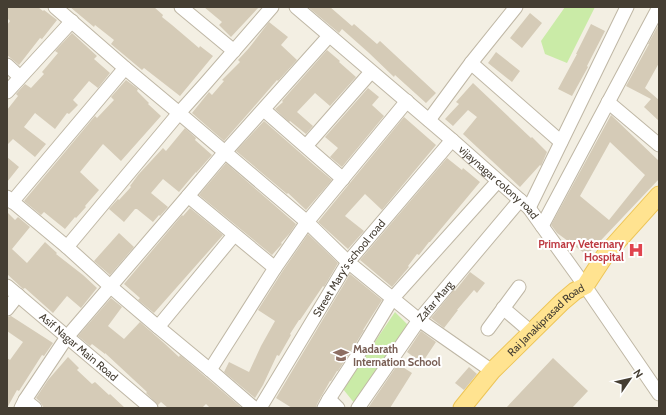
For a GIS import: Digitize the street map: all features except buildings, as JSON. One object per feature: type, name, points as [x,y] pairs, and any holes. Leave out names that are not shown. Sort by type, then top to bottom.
[{"type":"main road","name":"Rai Janakiprasad Road","points":[[462,408],[492,371],[531,332],[562,302],[575,291],[585,286],[606,254],[659,195]]},
{"type":"street","points":[[55,7],[307,222],[348,262],[392,299],[419,320],[492,371]]},
{"type":"street","points":[[181,7],[234,51]]},
{"type":"street","points":[[67,247],[179,113],[272,7]]},
{"type":"street","name":"vijaynagar colony road","points":[[296,7],[429,120],[524,204],[542,226],[585,286],[659,394]]},
{"type":"street","points":[[429,120],[471,63],[516,7]]},
{"type":"street","name":"Zafar Marg","points":[[358,408],[419,320],[524,204],[561,142],[627,7]]},
{"type":"street","points":[[542,226],[659,7]]},
{"type":"street","points":[[7,92],[72,21]]},
{"type":"street","points":[[27,405],[67,337],[225,152],[330,36]]},
{"type":"street","points":[[471,63],[561,142]]},
{"type":"street","points":[[7,65],[20,77]]},
{"type":"street","points":[[125,68],[10,200],[67,247],[111,287],[254,408]]},
{"type":"street","points":[[306,146],[372,72]]},
{"type":"street","points":[[210,370],[307,222],[407,101]]},
{"type":"street","points":[[608,102],[659,145]]},
{"type":"street","points":[[264,110],[343,179]]},
{"type":"street","name":"Street Mary's school road","points":[[260,408],[348,262],[452,140]]},
{"type":"street","points":[[330,405],[392,299],[498,181]]},
{"type":"street","points":[[188,196],[276,268]]},
{"type":"street","points":[[158,327],[234,234]]},
{"type":"street","name":"Asif Nagar Main Road","points":[[7,286],[151,408]]},
{"type":"street","points":[[488,329],[519,287]]},
{"type":"street","points":[[7,309],[18,295]]},
{"type":"street","points":[[503,308],[531,332]]},
{"type":"green space","points":[[565,7],[595,7],[567,63],[545,54],[541,41]]},
{"type":"green space","points":[[395,312],[410,327],[355,404],[343,389]]},
{"type":"place","name":"Primary Veternary Hospital","points":[[636,250]]},
{"type":"place","name":"Madarath Internation School","points":[[341,355]]}]
